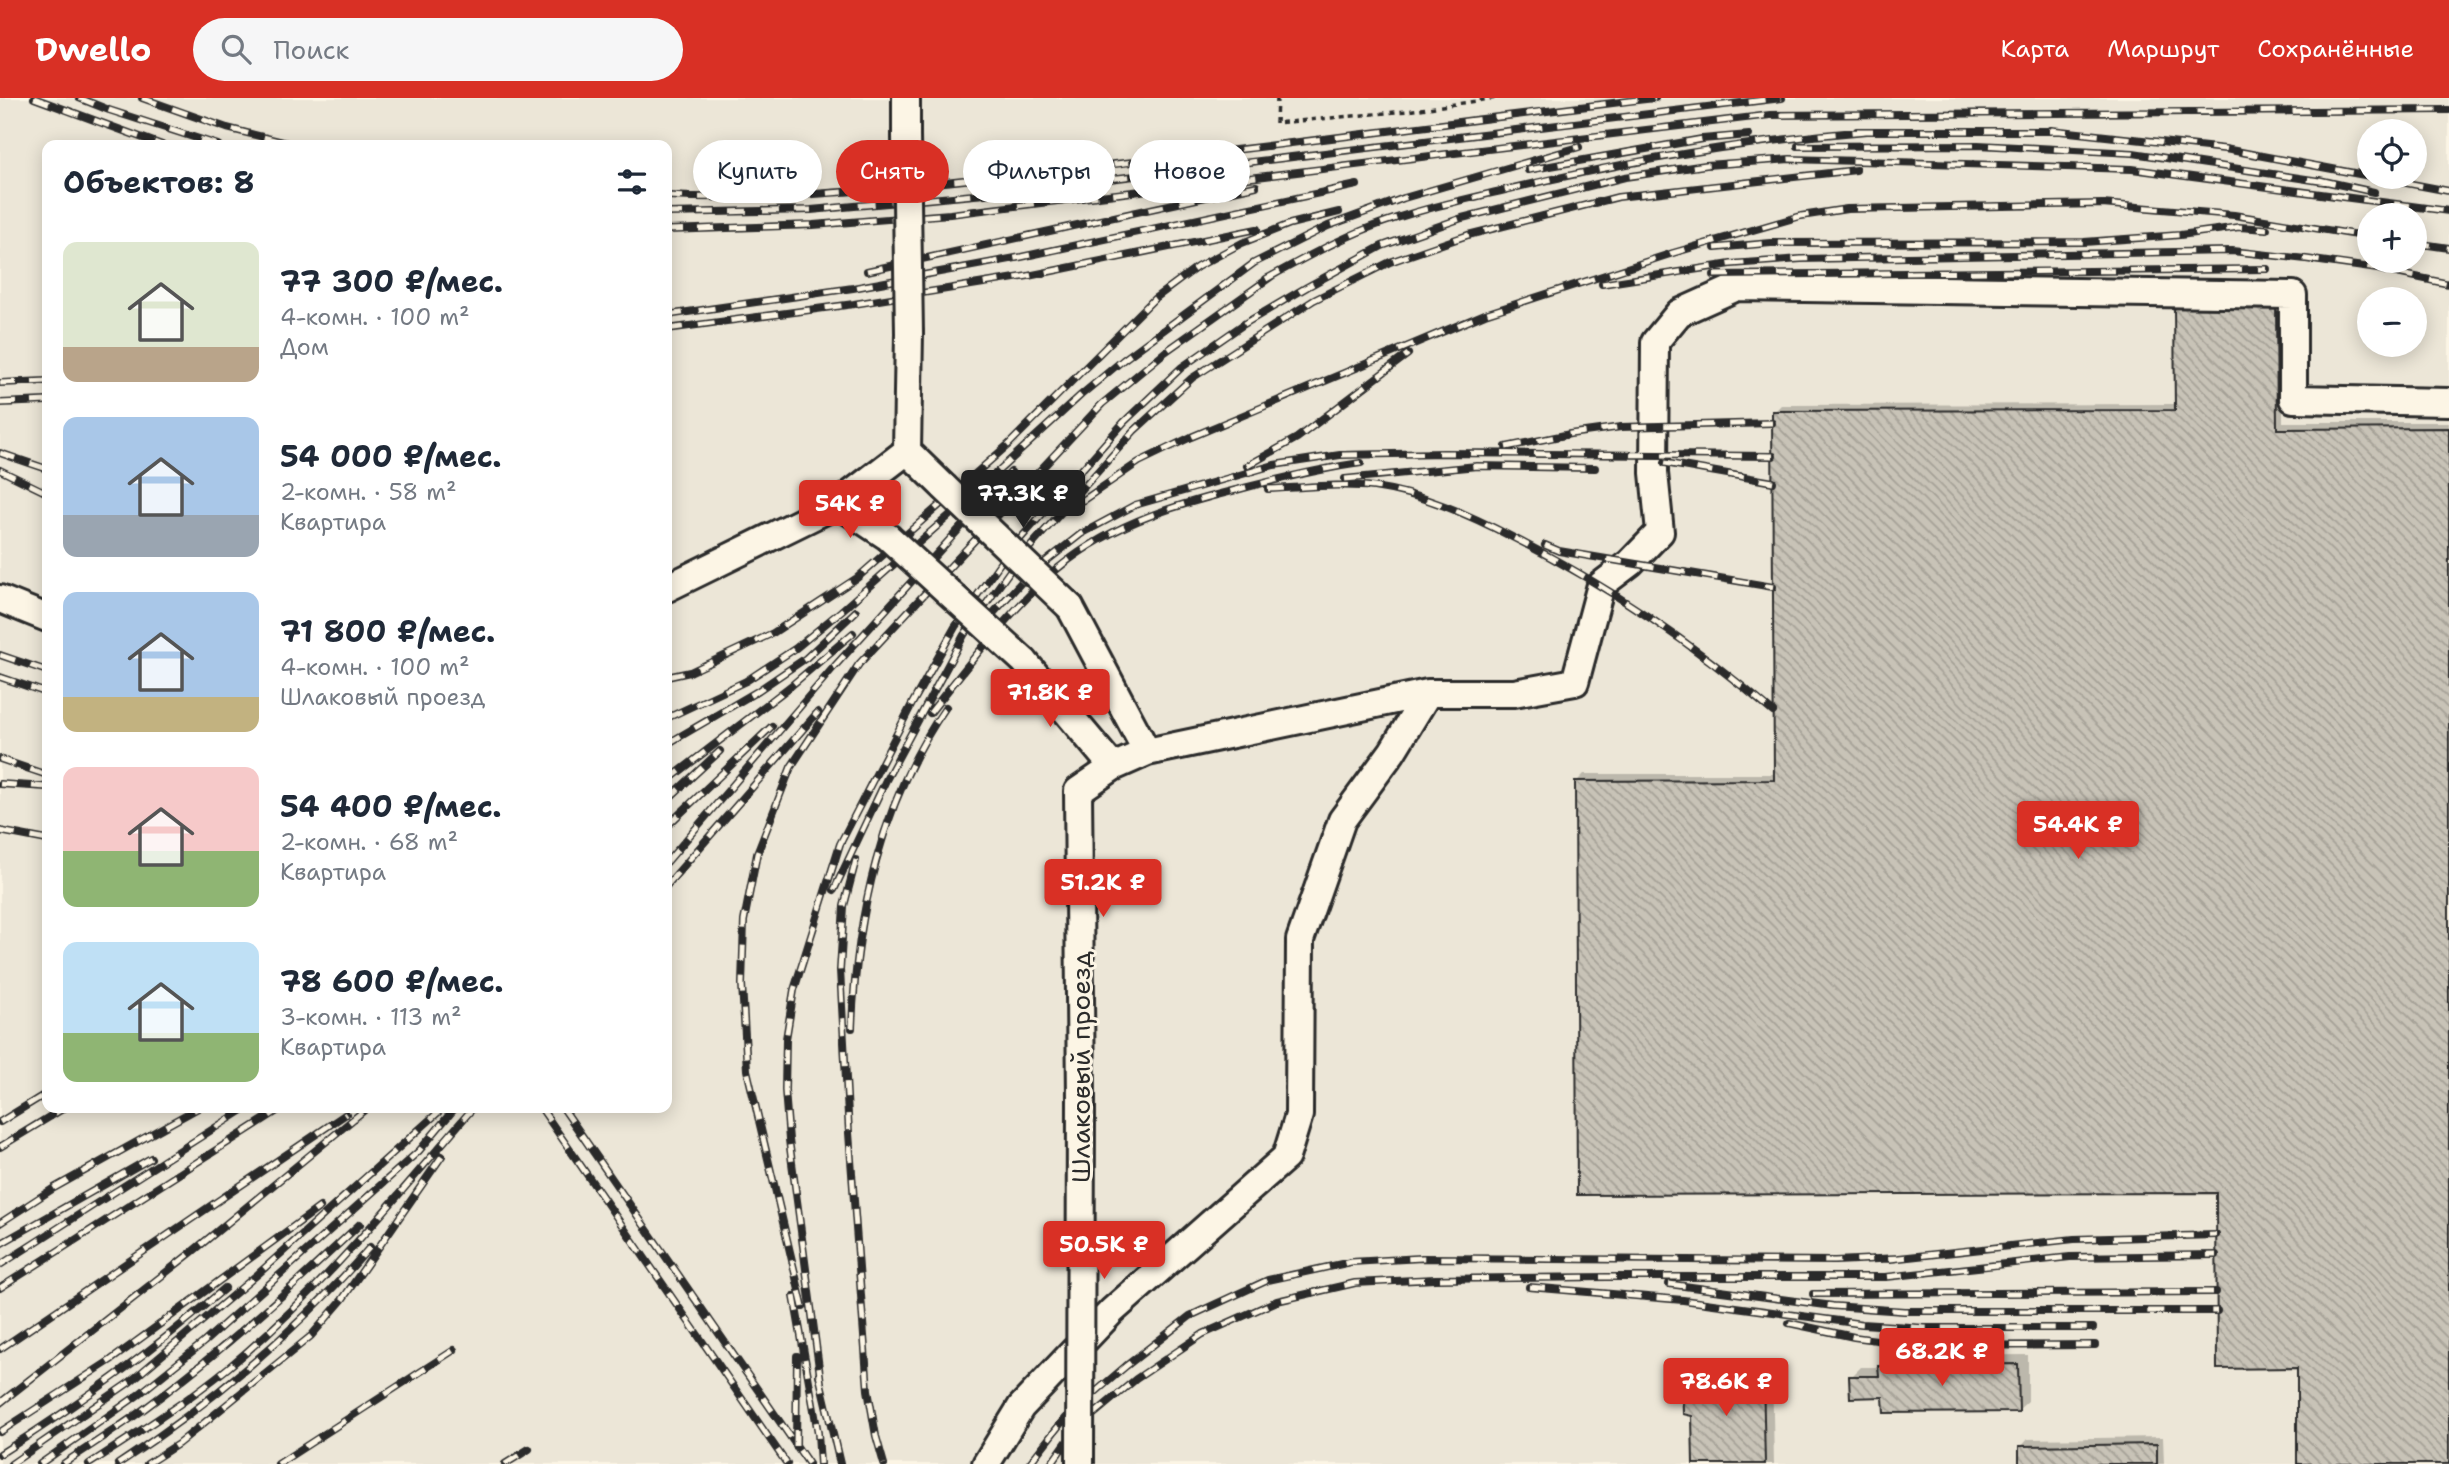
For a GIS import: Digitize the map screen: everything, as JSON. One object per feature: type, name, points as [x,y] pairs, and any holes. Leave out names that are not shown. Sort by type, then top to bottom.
[{"type":"street","points":[[906,98],[909,333],[907,451],[1070,607],[1147,751]]},
{"type":"street","name":"Шлаковый проезд","points":[[1080,1464],[1078,791],[1112,767],[1147,751],[1428,693],[1514,693],[1575,682],[1601,586],[1630,563],[1660,531],[1654,473],[1655,342],[1679,313],[1737,287],[2293,295],[2293,399],[2449,402]]},
{"type":"street","points":[[672,586],[838,504],[907,451]]},
{"type":"street","points":[[838,504],[888,537],[1024,661],[1112,767]]},
{"type":"street","points":[[0,599],[42,616]]},
{"type":"street","points":[[986,1464],[1021,1407],[1112,1311],[1286,1157],[1299,1115],[1300,940],[1342,820],[1392,752],[1428,693]]},
{"type":"path","points":[[1277,98],[1276,123],[1406,111],[1497,98]]},
{"type":"shaded area","points":[[0,98],[2449,98],[2449,1464],[0,1464]]},
{"type":"building","points":[[2174,306],[2276,306],[2277,429],[2449,428],[2449,1464],[2297,1464],[2297,1368],[2217,1369],[2216,1193],[1577,1195],[1575,781],[1774,780],[1772,411],[2175,410]]},
{"type":"building","points":[[2018,1364],[2019,1412],[1884,1413],[1883,1397],[1850,1398],[1849,1376],[1879,1376],[1878,1366]]},
{"type":"building","points":[[1763,1374],[1765,1464],[1693,1464],[1692,1416],[1683,1414],[1682,1375]]},
{"type":"building","points":[[2157,1444],[2157,1464],[2019,1464],[2019,1446]]},
{"type":"railway","points":[[34,98],[148,140]]},
{"type":"railway","points":[[79,98],[202,140]]},
{"type":"railway","points":[[142,98],[227,128],[275,140]]},
{"type":"railway","points":[[672,196],[753,197],[881,188],[1171,158],[1655,98]]},
{"type":"railway","points":[[672,213],[811,210],[985,194],[1782,98]]},
{"type":"railway","points":[[672,230],[813,225],[950,214],[1770,115],[2449,110]]},
{"type":"railway","points":[[2051,130],[2225,149],[2357,174]]},
{"type":"railway","points":[[1857,131],[2060,131]]},
{"type":"railway","points":[[1266,279],[1371,227],[1457,201],[1687,153],[1866,131]]},
{"type":"railway","points":[[1528,170],[1702,139],[1749,135]]},
{"type":"railway","points":[[1798,146],[1978,145],[2133,153],[2326,182]]},
{"type":"railway","points":[[672,716],[746,681],[796,648],[959,507],[1081,395],[1123,360],[1254,263],[1328,226],[1404,198],[1579,147]]},
{"type":"railway","points":[[821,1383],[789,1140],[785,1090],[786,1039],[794,990],[840,844],[955,627],[1005,556],[1124,422],[1182,367],[1244,324],[1382,246],[1462,218],[1625,177],[1706,165],[1790,159],[2132,169],[2449,211]]},
{"type":"railway","points":[[834,890],[886,780],[964,635],[1014,565],[1134,431],[1192,378],[1314,300],[1390,262],[1468,235],[1618,197],[1856,170]]},
{"type":"railway","points":[[2319,180],[2374,192]]},
{"type":"railway","points":[[672,314],[853,288],[1021,257],[1357,185]]},
{"type":"railway","points":[[867,271],[1256,186]]},
{"type":"railway","points":[[2427,187],[2449,191]]},
{"type":"railway","points":[[1082,501],[1139,462],[1191,437],[1485,314],[1673,253],[1801,216],[1847,209],[2102,204],[2234,215],[2357,235]]},
{"type":"railway","points":[[672,676],[690,672],[773,633],[857,578],[1009,444],[1154,299],[1197,267],[1242,243],[1290,224],[1339,212]]},
{"type":"railway","points":[[1715,248],[1771,243],[2084,242],[2180,235],[2239,227],[2267,229]]},
{"type":"railway","points":[[672,328],[854,304],[1028,276],[1257,229]]},
{"type":"railway","points":[[2427,245],[2449,248]]},
{"type":"railway","points":[[1602,284],[1731,264],[1801,259],[2232,251],[2378,269],[2449,284]]},
{"type":"railway","points":[[1714,275],[2267,269]]},
{"type":"railway","points":[[803,1307],[747,1070],[742,984],[744,921],[757,854],[791,767],[859,664],[1102,404],[1165,352],[1272,276]]},
{"type":"railway","points":[[1247,466],[1297,438],[1408,354]]},
{"type":"railway","points":[[0,383],[42,381]]},
{"type":"railway","points":[[0,403],[42,401]]},
{"type":"railway","points":[[1506,447],[1621,427],[1772,423]]},
{"type":"railway","points":[[0,453],[42,467]]},
{"type":"railway","points":[[978,630],[1026,577],[1081,534],[1135,505],[1274,465],[1340,455],[1444,453],[1773,456]]},
{"type":"railway","points":[[930,713],[1017,608],[1049,576],[1092,544],[1137,521],[1185,504],[1283,478],[1361,463]]},
{"type":"railway","points":[[1665,463],[1773,482]]},
{"type":"railway","points":[[1345,479],[1477,466],[1595,468]]},
{"type":"railway","points":[[0,470],[42,491]]},
{"type":"railway","points":[[672,856],[833,668],[1011,472]]},
{"type":"railway","points":[[1268,489],[1361,486],[1392,490],[1428,500],[1497,529],[1583,575],[1649,617],[1773,712]]},
{"type":"railway","points":[[1545,545],[1559,551],[1773,587]]},
{"type":"railway","points":[[672,741],[756,692],[806,658],[856,611]]},
{"type":"railway","points":[[672,777],[792,685],[853,633]]},
{"type":"railway","points":[[0,655],[42,669]]},
{"type":"railway","points":[[0,677],[42,691]]},
{"type":"railway","points":[[852,1028],[859,944],[876,861],[904,781],[923,743],[946,707]]},
{"type":"railway","points":[[672,879],[818,712]]},
{"type":"railway","points":[[672,821],[772,726]]},
{"type":"railway","points":[[672,795],[720,751]]},
{"type":"railway","points":[[0,759],[42,773]]},
{"type":"railway","points":[[0,784],[42,787]]},
{"type":"railway","points":[[0,831],[42,839]]},
{"type":"railway","points":[[856,860],[844,906],[840,970],[868,1390],[884,1464]]},
{"type":"railway","points":[[0,1122],[42,1096]]},
{"type":"railway","points":[[0,1147],[56,1113]]},
{"type":"railway","points":[[0,1223],[54,1188],[189,1113]]},
{"type":"railway","points":[[0,1265],[238,1113]]},
{"type":"railway","points":[[0,1288],[274,1113]]},
{"type":"railway","points":[[0,1403],[192,1252],[361,1113]]},
{"type":"railway","points":[[11,1464],[130,1382],[258,1274],[437,1113]]},
{"type":"railway","points":[[40,1464],[138,1395],[204,1342],[419,1151],[451,1113]]},
{"type":"railway","points":[[89,1464],[195,1393],[263,1338],[357,1242],[469,1113]]},
{"type":"railway","points":[[544,1113],[787,1464]]},
{"type":"railway","points":[[566,1113],[809,1464]]},
{"type":"railway","points":[[0,1349],[346,1114]]},
{"type":"railway","points":[[147,1464],[178,1444],[311,1336],[342,1300],[442,1156]]},
{"type":"railway","points":[[0,1244],[151,1158]]},
{"type":"railway","points":[[0,1432],[111,1360],[320,1207]]},
{"type":"railway","points":[[63,1464],[176,1385],[283,1295],[360,1224]]},
{"type":"railway","points":[[1890,1259],[2074,1239],[2216,1235]]},
{"type":"railway","points":[[118,1464],[186,1417],[251,1364],[313,1307],[370,1247]]},
{"type":"railway","points":[[1051,1464],[1075,1430],[1136,1379],[1203,1334],[1277,1301],[1355,1283],[1607,1277],[1886,1277],[2070,1257],[2216,1255]]},
{"type":"railway","points":[[1029,1464],[1065,1418],[1190,1316],[1268,1280],[1351,1262],[1422,1258],[1835,1261],[1900,1258]]},
{"type":"railway","points":[[1669,1284],[1833,1306],[1904,1311],[2217,1311]]},
{"type":"railway","points":[[1529,1287],[1683,1300],[1862,1324],[1925,1328],[2093,1328]]},
{"type":"railway","points":[[0,1454],[116,1375],[225,1288]]},
{"type":"railway","points":[[1813,1294],[2216,1292]]},
{"type":"railway","points":[[794,1296],[818,1433],[820,1464]]},
{"type":"railway","points":[[1789,1323],[1854,1337],[1922,1346],[2095,1345]]},
{"type":"railway","points":[[278,1464],[454,1350]]},
{"type":"railway","points":[[796,1446],[797,1356]]},
{"type":"railway","points":[[819,1375],[840,1464]]},
{"type":"railway","points":[[505,1464],[529,1449]]}]
